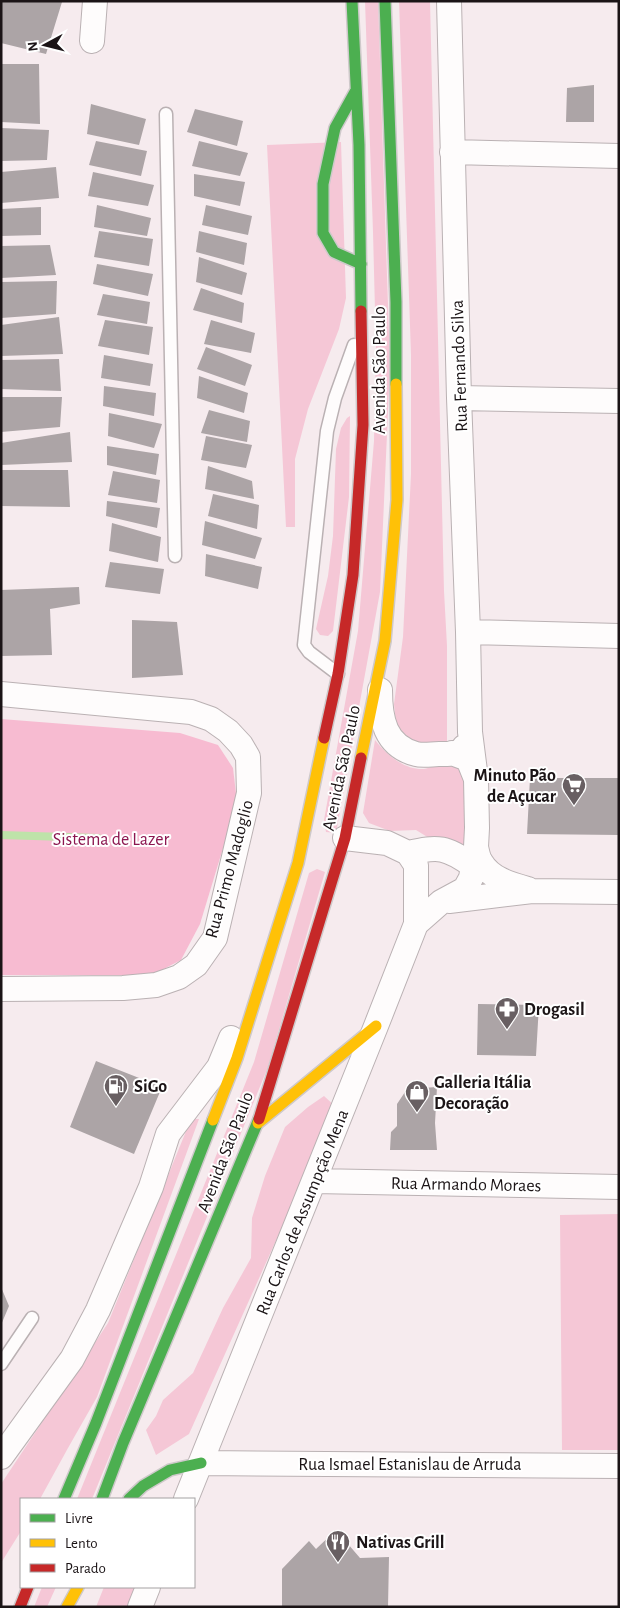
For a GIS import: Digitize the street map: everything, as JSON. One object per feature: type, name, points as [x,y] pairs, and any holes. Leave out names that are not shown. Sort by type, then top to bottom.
[{"type":"main road","name":"Avenida São Paulo","points":[[64,1498],[96,1423],[237,1058],[298,863],[338,674],[352,575],[362,425],[359,145],[352,1]]},
{"type":"main road","name":"Avenida São Paulo","points":[[102,1498],[123,1443],[258,1123],[338,838],[385,641],[397,500],[396,302],[385,1]]},
{"type":"main road","points":[[355,92],[335,128],[323,184],[323,233],[334,252],[361,264]]},
{"type":"main road","points":[[298,863],[314,847]]},
{"type":"main road","points":[[258,1123],[376,1026]]},
{"type":"main road","points":[[130,1498],[143,1486],[170,1470],[201,1462]]},
{"type":"main road","points":[[20,1607],[28,1588]]},
{"type":"main road","points":[[61,1607],[69,1588]]},
{"type":"main road","points":[[67,1607],[77,1588]]},
{"type":"street","points":[[92,41],[94,1]]},
{"type":"street","name":"Rua Fernando Silva","points":[[441,902],[465,889],[471,878],[474,856],[476,779],[470,732],[449,1]]},
{"type":"street","points":[[452,152],[619,156]]},
{"type":"street","points":[[459,398],[619,401]]},
{"type":"street","points":[[468,632],[619,636]]},
{"type":"street","points":[[385,641],[380,691],[380,713],[387,734],[402,748],[418,755],[462,751],[467,743],[470,732]]},
{"type":"street","name":"Rua Primo Madoglio","points":[[1,694],[191,712],[212,719],[228,731],[241,745],[248,757],[249,793],[214,938],[196,965],[179,977],[156,985],[123,988],[1,988]]},
{"type":"street","name":"Rua Fernando Silva","points":[[452,753],[468,759],[476,779]]},
{"type":"street","points":[[338,838],[387,843],[408,853],[416,866],[416,924]]},
{"type":"street","points":[[408,853],[429,848],[440,848],[456,854],[474,856],[491,874],[502,881],[532,891]]},
{"type":"street","points":[[416,924],[441,902],[532,891],[619,892]]},
{"type":"street","name":"Rua Carlos de Assumpção Mena","points":[[186,1498],[416,924]]},
{"type":"street","points":[[1,1458],[72,1360],[98,1310],[150,1187],[168,1134],[219,1067],[240,1015],[265,969]]},
{"type":"street","name":"Rua Armando Moraes","points":[[314,1181],[619,1186]]},
{"type":"street","name":"Rua Ismael Estanislau de Arruda","points":[[201,1462],[619,1466]]},
{"type":"street","points":[[140,1607],[148,1588]]},
{"type":"lane","points":[[166,114],[175,556]]},
{"type":"lane","points":[[338,674],[309,652],[304,645],[327,431],[335,398],[362,323]]},
{"type":"lane","points":[[1,1364],[32,1318]]},
{"type":"shaded area","points":[[365,1],[378,1],[390,366],[380,592],[336,833],[326,832],[324,820],[358,631],[374,441],[376,350]]},
{"type":"shaded area","points":[[399,1],[430,1],[444,591],[447,646],[447,744],[432,747],[411,741],[396,724],[394,704],[403,637],[411,474],[411,355]]},
{"type":"shaded area","points":[[341,142],[346,298],[339,329],[308,409],[295,459],[295,527],[286,527],[267,145]]},
{"type":"shaded area","points":[[350,416],[349,497],[333,631],[328,636],[320,635],[316,629],[328,576],[333,536],[336,449],[341,428]]},
{"type":"shaded area","points":[[375,740],[396,760],[410,767],[424,769],[440,764],[455,763],[462,770],[467,781],[468,834],[462,852],[429,838],[416,830],[390,831],[369,823],[363,813]]},
{"type":"shaded area","points":[[317,869],[325,872],[268,1067],[92,1498],[77,1498],[254,1062],[309,873]]},
{"type":"shaded area","points":[[324,1096],[336,1107],[189,1434],[156,1455],[146,1430],[156,1416],[163,1400],[193,1373],[223,1308],[251,1258],[252,1218],[265,1176],[285,1127]]},
{"type":"shaded area","points":[[191,1119],[199,1119],[97,1397],[41,1498],[20,1498],[20,1533],[1,1563],[1,1484],[108,1323]]},
{"type":"shaded area","points":[[619,1214],[619,1450],[562,1450],[560,1215]]},
{"type":"shaded area","points":[[42,1588],[56,1588],[47,1607],[34,1607]]},
{"type":"shaded area","points":[[104,1588],[137,1588],[130,1607],[96,1607]]},
{"type":"green space","name":"Sistema de Lazer","points":[[1,719],[180,733],[218,745],[233,768],[237,802],[200,924],[181,960],[152,975],[1,975]]},
{"type":"building","points":[[1,1],[62,2],[46,54],[1,43]]},
{"type":"building","points":[[1,64],[39,64],[40,124],[1,122]]},
{"type":"building","points":[[594,85],[594,122],[566,122],[567,88]]},
{"type":"building","points":[[91,104],[146,119],[139,145],[87,134]]},
{"type":"building","points":[[195,109],[243,121],[237,146],[187,132]]},
{"type":"building","points":[[1,128],[49,130],[47,160],[1,161]]},
{"type":"building","points":[[96,141],[147,151],[141,176],[89,165]]},
{"type":"building","points":[[199,141],[248,153],[240,176],[192,166]]},
{"type":"building","points":[[56,167],[59,198],[1,203],[1,172]]},
{"type":"building","points":[[93,172],[154,185],[148,206],[88,196]]},
{"type":"building","points":[[194,174],[245,182],[240,206],[194,196]]},
{"type":"building","points":[[97,205],[151,218],[147,236],[94,227]]},
{"type":"building","points":[[206,205],[252,216],[248,235],[202,225]]},
{"type":"building","points":[[41,207],[41,235],[1,236],[1,209]]},
{"type":"building","points":[[99,231],[153,239],[149,266],[94,257]]},
{"type":"building","points":[[199,231],[247,243],[244,265],[196,252]]},
{"type":"building","points":[[50,245],[56,275],[1,278],[1,246]]},
{"type":"building","points":[[199,257],[247,273],[242,295],[196,282]]},
{"type":"building","points":[[97,264],[153,274],[148,296],[93,284]]},
{"type":"building","points":[[57,281],[56,314],[1,318],[1,282]]},
{"type":"building","points":[[201,288],[244,303],[242,323],[193,310]]},
{"type":"building","points":[[103,294],[150,302],[147,324],[97,315]]},
{"type":"building","points":[[59,317],[63,354],[1,356],[1,325]]},
{"type":"building","points":[[105,320],[153,327],[149,355],[98,346]]},
{"type":"building","points":[[211,320],[255,333],[251,353],[204,344]]},
{"type":"building","points":[[206,347],[252,365],[245,386],[197,369]]},
{"type":"building","points":[[104,355],[153,364],[150,386],[101,378]]},
{"type":"building","points":[[59,359],[61,391],[1,389],[1,360]]},
{"type":"building","points":[[199,376],[248,393],[244,413],[197,398]]},
{"type":"building","points":[[104,386],[156,393],[154,416],[103,406]]},
{"type":"building","points":[[1,397],[62,397],[60,427],[1,432]]},
{"type":"building","points":[[209,410],[250,421],[247,442],[201,433]]},
{"type":"building","points":[[109,413],[162,424],[154,448],[108,436]]},
{"type":"building","points":[[70,432],[72,462],[1,465],[1,443]]},
{"type":"building","points":[[206,436],[252,445],[246,468],[201,460]]},
{"type":"building","points":[[107,446],[159,454],[156,475],[107,465]]},
{"type":"building","points":[[208,466],[252,481],[254,499],[205,489]]},
{"type":"building","points":[[1,470],[68,470],[70,507],[1,506]]},
{"type":"building","points":[[113,471],[160,480],[157,503],[108,495]]},
{"type":"building","points":[[213,494],[259,505],[257,529],[208,516]]},
{"type":"building","points":[[107,501],[160,508],[157,528],[106,516]]},
{"type":"building","points":[[205,521],[262,538],[255,559],[202,545]]},
{"type":"building","points":[[112,523],[161,537],[158,562],[109,551]]},
{"type":"building","points":[[206,554],[262,567],[258,589],[205,576]]},
{"type":"building","points":[[110,562],[164,569],[160,594],[105,587]]},
{"type":"building","points":[[79,587],[80,604],[50,609],[52,655],[1,656],[1,590]]},
{"type":"building","points":[[132,620],[177,622],[183,675],[132,678]]},
{"type":"building","name":"Minuto Pão de Açucar","points":[[530,778],[619,778],[619,835],[527,834]]},
{"type":"building","name":"Drogasil","points":[[478,1004],[539,1005],[536,1056],[477,1055]]},
{"type":"building","name":"SiGo","points":[[96,1061],[162,1087],[134,1154],[70,1127]]},
{"type":"building","name":"Galleria Itália Decoração","points":[[437,1087],[435,1123],[437,1150],[390,1150],[391,1132],[397,1126],[397,1104],[407,1089]]},
{"type":"building","points":[[1,1287],[9,1306],[1,1325]]},
{"type":"building","name":"Nativas Grill","points":[[336,1530],[360,1558],[389,1557],[388,1607],[282,1607],[282,1569],[309,1541],[316,1549]]},
{"type":"waterway","points":[[1,835],[98,838]]},
{"type":"traffic: fast","points":[[352,1],[359,145],[361,311]]},
{"type":"traffic: fast","points":[[385,1],[396,302],[396,384]]},
{"type":"traffic: fast","points":[[355,92],[335,128],[323,184],[323,233],[334,252],[361,264]]},
{"type":"traffic: fast","points":[[102,1498],[123,1443],[259,1119]]},
{"type":"traffic: fast","points":[[64,1498],[96,1423],[213,1120]]},
{"type":"traffic: fast","points":[[130,1498],[143,1486],[170,1470],[201,1463]]},
{"type":"traffic: slow","points":[[361,758],[385,641],[397,500],[396,384]]},
{"type":"traffic: slow","points":[[213,1120],[237,1058],[298,863],[324,738]]},
{"type":"traffic: slow","points":[[258,1123],[376,1026]]},
{"type":"traffic: slow","points":[[67,1607],[77,1588]]},
{"type":"traffic: jam","points":[[324,738],[338,674],[353,575],[363,425],[361,311]]},
{"type":"traffic: jam","points":[[259,1119],[345,838],[361,758]]},
{"type":"traffic: jam","points":[[20,1607],[28,1588]]},
{"type":"place","name":"Minuto Pão de Açucar","points":[[574,806]]},
{"type":"place","name":"Drogasil","points":[[507,1030]]},
{"type":"place","name":"SiGo","points":[[116,1107]]},
{"type":"place","name":"Galleria Itália Decoração","points":[[417,1113]]},
{"type":"place","name":"Nativas Grill","points":[[338,1563]]}]
